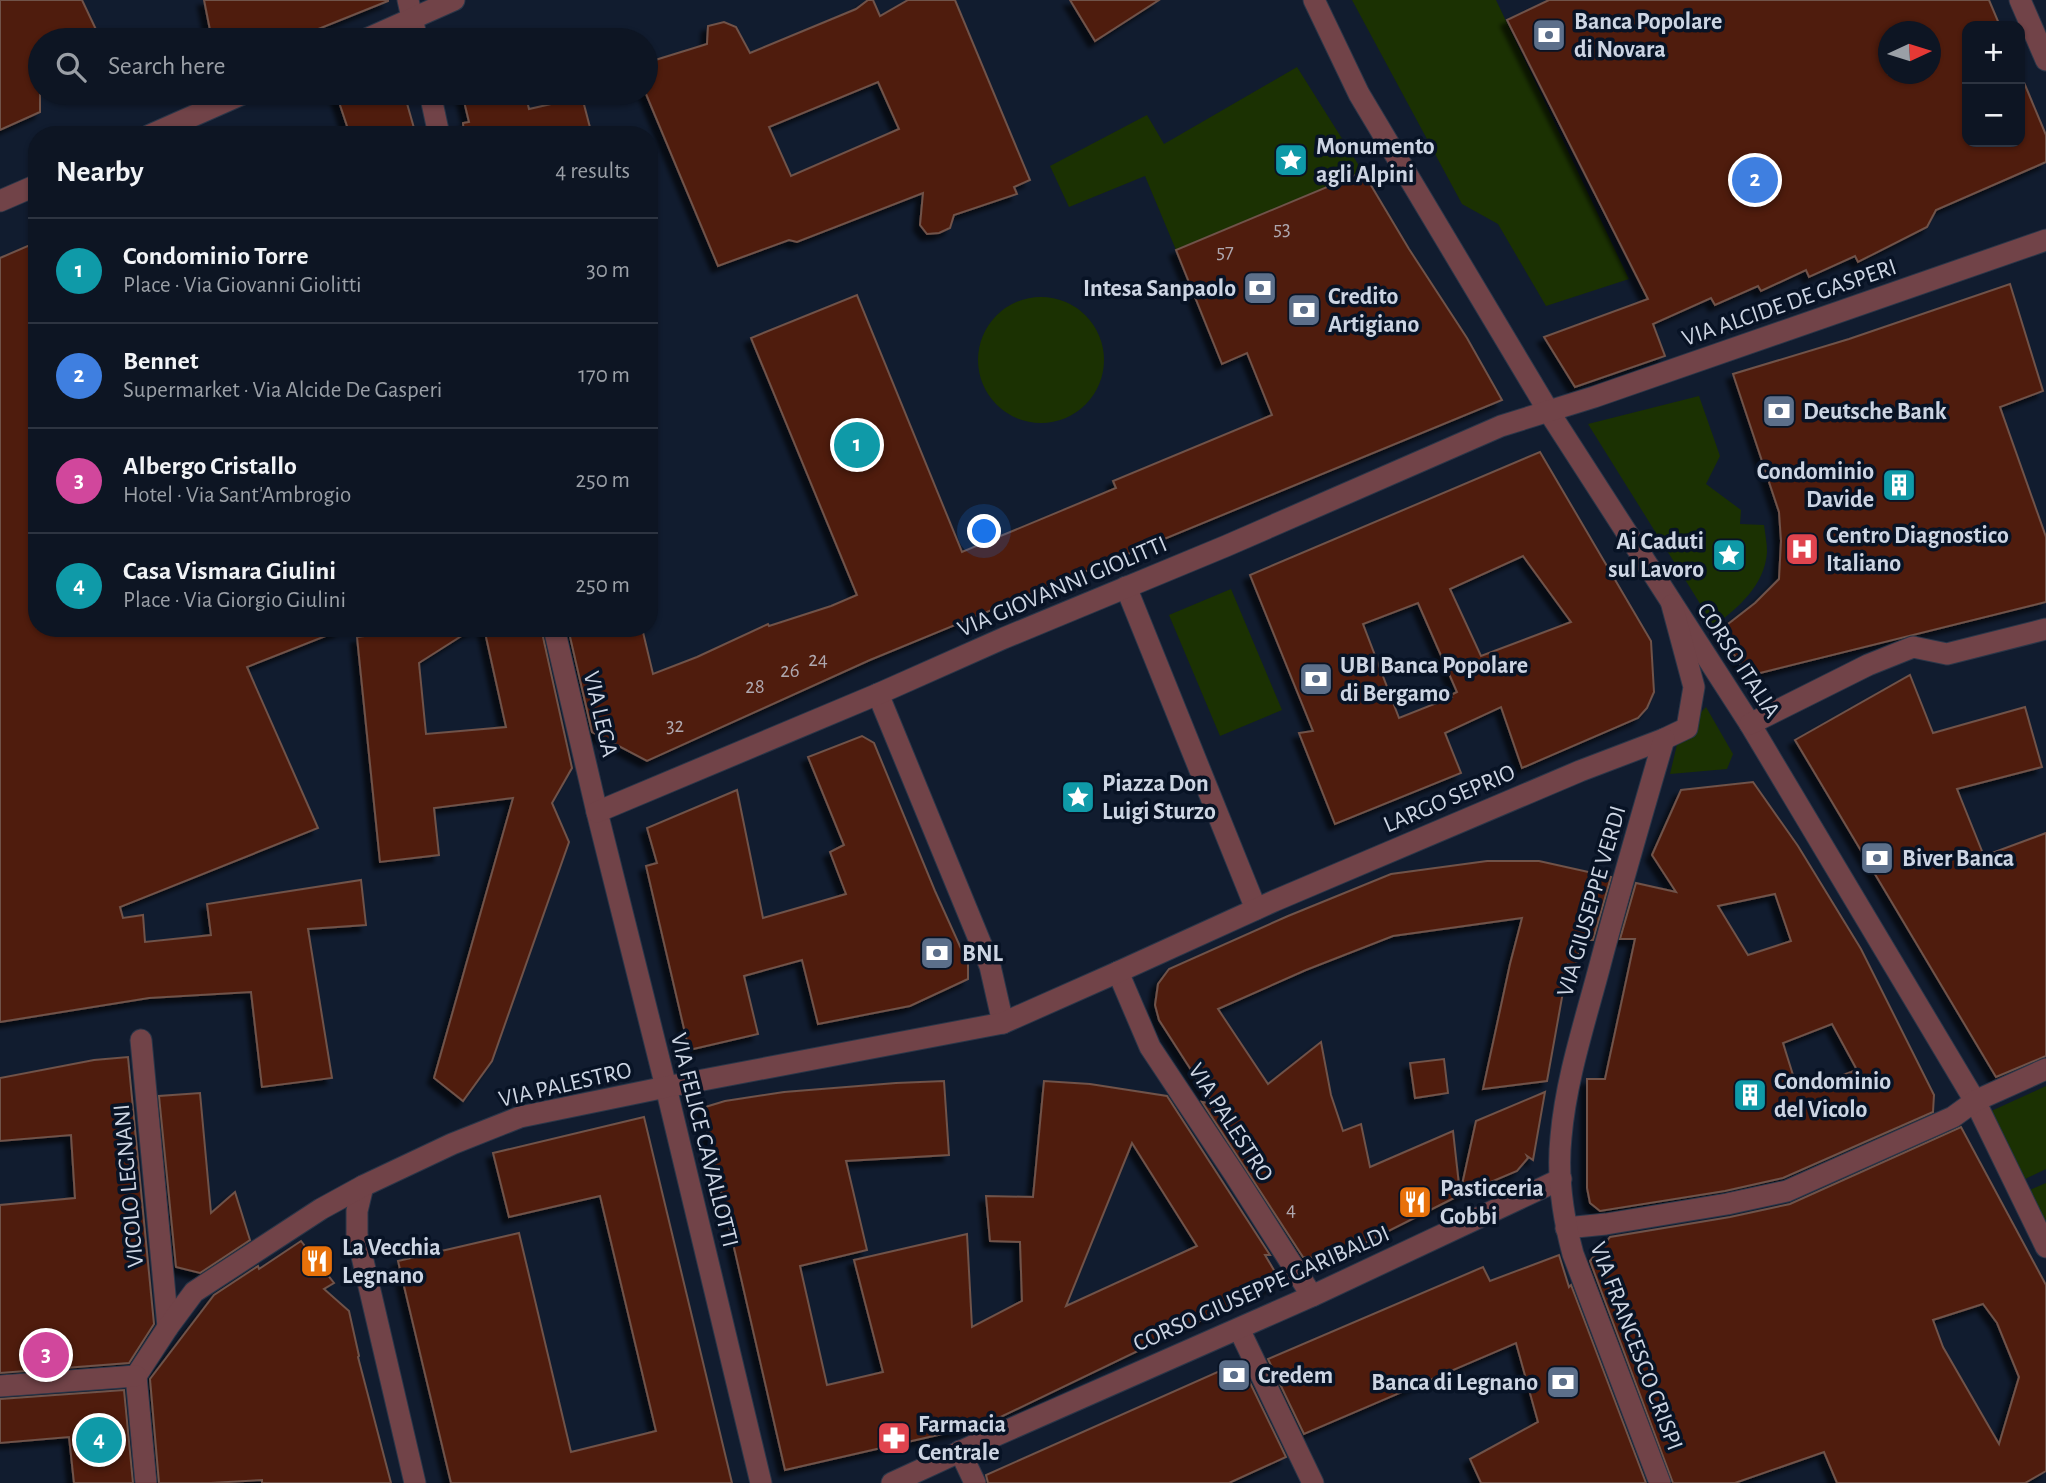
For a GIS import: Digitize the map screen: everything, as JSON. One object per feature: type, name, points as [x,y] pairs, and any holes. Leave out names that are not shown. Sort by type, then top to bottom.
[{"type":"street","points":[[382,28],[410,9],[454,0]]},
{"type":"street","name":"CORSO ITALIA","points":[[1314,0],[1359,94],[1549,412],[1750,724],[1975,1101],[2046,1247]]},
{"type":"street","points":[[2020,0],[2046,60]]},
{"type":"street","points":[[410,9],[415,28]]},
{"type":"street","points":[[170,126],[218,105]]},
{"type":"street","points":[[433,105],[437,126]]},
{"type":"street","points":[[0,201],[28,189]]},
{"type":"street","name":"VIA ALCIDE DE GASPERI","points":[[1549,412],[2046,240]]},
{"type":"street","name":"VIA GIOVANNI GIOLITTI","points":[[597,812],[1226,546],[1491,430],[1549,412]]},
{"type":"street","points":[[878,694],[990,966],[1003,1023],[1256,909],[1126,587]]},
{"type":"street","points":[[1664,739],[1687,728],[1693,687],[1672,605]]},
{"type":"street","points":[[1750,724],[1868,665],[1913,647],[1947,654],[2046,629]]},
{"type":"street","name":"VIA LEGA","points":[[556,637],[597,812]]},
{"type":"street","name":"LARGO SEPRIO","points":[[1256,909],[1580,771],[1664,739]]},
{"type":"street","name":"VIA GIUSEPPE VERDI","points":[[1566,1228],[1560,1138],[1574,1063],[1625,871],[1664,739]]},
{"type":"street","name":"VIA FELICE CAVALLOTTI","points":[[597,812],[666,1087],[759,1482]]},
{"type":"street","name":"VIA PALESTRO","points":[[1118,972],[1150,1047],[1312,1296]]},
{"type":"street","name":"VIA PALESTRO","points":[[136,1377],[168,1326],[194,1292],[321,1209],[452,1144],[520,1117],[1003,1023]]},
{"type":"street","name":"VICOLO LEGNANI","points":[[141,1040],[168,1326]]},
{"type":"street","points":[[1566,1228],[1714,1206],[1787,1191],[1953,1117],[1975,1101],[2046,1069]]},
{"type":"street","name":"CORSO GIUSEPPE GARIBALDI","points":[[892,1483],[981,1441],[1312,1296],[1561,1179]]},
{"type":"street","points":[[363,1186],[357,1211],[357,1235],[415,1483]]},
{"type":"street","name":"VIA FRANCESCO CRISPI","points":[[1566,1228],[1573,1254],[1660,1483]]},
{"type":"street","points":[[1239,1329],[1313,1483]]},
{"type":"street","points":[[0,1386],[136,1377],[146,1483]]},
{"type":"street","points":[[960,1451],[975,1483]]},
{"type":"green space","points":[[1352,0],[1496,0],[1629,279],[1546,306],[1498,224],[1462,204]]},
{"type":"green space","points":[[1297,67],[1363,172],[1176,250],[1145,176],[1069,207],[1050,166],[1147,115],[1164,144]]},
{"type":"green space","points":[[1041,297],[1065,301],[1086,315],[1100,336],[1104,360],[1100,384],[1086,405],[1065,419],[1041,423],[1017,419],[996,405],[982,384],[978,360],[982,336],[996,315],[1017,301]]},
{"type":"green space","points":[[1699,396],[1720,456],[1706,484],[1741,510],[1740,524],[1764,525],[1767,549],[1765,564],[1756,585],[1741,603],[1714,626],[1588,424]]},
{"type":"green space","points":[[1231,589],[1282,710],[1220,736],[1169,615]]},
{"type":"green space","points":[[1706,707],[1733,754],[1727,769],[1670,774],[1679,736]]},
{"type":"green space","points":[[2046,1086],[2046,1169],[2023,1180],[1989,1112]]},
{"type":"green space","points":[[2046,1183],[2046,1234],[2025,1192]]},
{"type":"building","points":[[0,0],[82,0],[95,28],[28,28],[28,105],[40,105],[40,112],[0,130]]},
{"type":"building","points":[[204,0],[388,0],[321,28],[210,28]]},
{"type":"building","points":[[868,0],[873,0],[880,16],[908,0],[955,0],[1030,180],[1014,187],[1017,194],[954,215],[950,228],[939,233],[927,234],[920,225],[923,193],[797,242],[789,240],[718,266],[651,105],[658,105],[658,59],[707,44],[708,26],[724,22],[736,27],[750,53],[856,9]],"holes":[[[878,82],[899,129],[791,176],[769,127]]]},
{"type":"building","points":[[1070,0],[1159,0],[1095,41]]},
{"type":"building","points":[[1549,0],[1989,0],[1998,21],[1962,21],[1962,147],[2025,147],[2025,85],[2046,135],[2046,162],[1936,210],[1927,227],[1858,262],[1855,256],[1809,277],[1806,270],[1761,291],[1758,286],[1715,305],[1711,298],[1653,324],[1665,356],[1575,387],[1544,337],[1648,299],[1507,20]]},
{"type":"building","points":[[340,105],[407,105],[413,126],[347,126]]},
{"type":"building","points":[[465,105],[528,105],[529,109],[547,105],[584,105],[590,126],[463,126],[463,123],[469,122]]},
{"type":"building","points":[[1363,172],[1467,338],[1502,400],[870,660],[647,761],[592,732],[570,637],[644,637],[653,674],[768,624],[769,626],[831,606],[857,595],[751,338],[857,295],[962,552],[1116,488],[1113,481],[1272,415],[1247,353],[1222,364],[1176,250]]},
{"type":"building","points":[[28,246],[28,637],[323,637],[247,667],[318,828],[120,907],[123,918],[143,915],[145,942],[211,935],[207,904],[361,880],[366,925],[308,929],[332,1078],[262,1087],[251,992],[149,998],[0,1022],[0,258]]},
{"type":"building","name":"Condominio Davide","points":[[2010,284],[2043,391],[2000,407],[2046,537],[2046,602],[1748,676],[1719,631],[1755,603],[1779,579],[1781,541],[1779,512],[1733,374],[1849,339]]},
{"type":"building","points":[[1540,452],[1651,641],[1654,692],[1647,708],[1638,718],[1522,768],[1501,707],[1445,733],[1461,773],[1335,824],[1299,733],[1313,731],[1250,575]],"holes":[[[1523,556],[1571,622],[1481,656],[1450,589]],[[1418,603],[1457,692],[1451,695],[1452,697],[1399,718],[1363,624]]]},
{"type":"building","points":[[357,637],[460,637],[419,663],[426,734],[506,727],[486,637],[543,637],[572,768],[552,803],[569,842],[492,1061],[463,1101],[434,1078],[513,798],[434,808],[439,855],[380,862]]},
{"type":"building","points":[[1910,675],[1933,733],[2025,707],[2042,767],[1957,789],[1984,856],[2046,833],[2046,1056],[1996,1077],[1795,740]]},
{"type":"building","points":[[862,736],[874,743],[968,964],[968,979],[910,1006],[818,1024],[802,960],[744,976],[758,1034],[689,1050],[646,866],[657,863],[647,828],[737,790],[763,918],[846,894],[830,852],[844,845],[808,757]]},
{"type":"building","points":[[1753,782],[1798,846],[1861,949],[1934,1095],[1933,1112],[1783,1178],[1725,1191],[1600,1211],[1590,1203],[1587,1188],[1587,1079],[1605,1079],[1635,939],[1620,939],[1636,883],[1676,892],[1652,855],[1681,790]],"holes":[[[1775,894],[1791,941],[1748,955],[1718,906]],[[1832,1024],[1857,1070],[1798,1091],[1783,1043]]]},
{"type":"building","points":[[1487,861],[1539,861],[1611,877],[1593,940],[1582,940],[1576,964],[1568,964],[1547,1081],[1483,1089],[1522,918],[1393,936],[1306,970],[1218,1009],[1268,1084],[1321,1042],[1331,1095],[1343,1131],[1361,1124],[1370,1167],[1453,1131],[1460,1194],[1476,1121],[1545,1092],[1533,1160],[1527,1156],[1517,1171],[1460,1195],[1333,1259],[1303,1257],[1202,1102],[1213,1104],[1159,1020],[1155,1005],[1158,984],[1169,969],[1391,874]]},
{"type":"building","points":[[128,1057],[154,1324],[129,1363],[0,1373],[0,1205],[75,1198],[71,1135],[0,1141],[0,1078],[94,1060]]},
{"type":"building","points":[[1444,1059],[1448,1093],[1415,1098],[1410,1063]]},
{"type":"building","points":[[944,1081],[949,1155],[846,1161],[867,1250],[800,1266],[827,1385],[883,1372],[854,1260],[967,1234],[972,1327],[1022,1301],[1020,1242],[990,1241],[986,1196],[1033,1197],[1044,1081],[1090,1084],[1167,1096],[1270,1255],[1265,1255],[1281,1282],[986,1424],[785,1470],[702,1108],[725,1101],[784,1092]],"holes":[[[1132,1143],[1197,1246],[1066,1306]]]},
{"type":"building","points":[[200,1093],[211,1213],[235,1192],[250,1240],[200,1273],[176,1267],[159,1096]]},
{"type":"building","points":[[644,1117],[732,1483],[451,1483],[398,1261],[519,1233],[571,1452],[656,1431],[600,1196],[509,1217],[493,1153]]},
{"type":"building","points":[[1961,1127],[2046,1285],[2046,1471],[2025,1483],[1837,1483],[1824,1452],[1735,1483],[1673,1483],[1590,1261],[1610,1237],[1790,1204]],"holes":[[[1983,1304],[1997,1323],[2019,1377],[1999,1444],[1943,1347],[1933,1320]]]},
{"type":"building","points":[[301,1241],[334,1283],[324,1289],[349,1311],[358,1357],[391,1483],[262,1483],[262,1480],[159,1483],[150,1379],[214,1295]]},
{"type":"building","points":[[1559,1255],[1646,1483],[1481,1483],[1470,1459],[1538,1422],[1516,1343],[1304,1434],[1268,1359],[1483,1267],[1490,1281]]},
{"type":"building","points":[[1240,1362],[1286,1457],[1229,1483],[988,1483],[986,1475]]},
{"type":"building","points":[[124,1390],[133,1483],[74,1483],[69,1437],[0,1443],[0,1399]]},
{"type":"place","name":"Banca Popolare di Novara","points":[[1549,35]]},
{"type":"place","name":"Monumento agli Alpini","points":[[1291,160]]},
{"type":"place","name":"Bennet","points":[[1755,180]]},
{"type":"place","name":"Intesa Sanpaolo","points":[[1260,288]]},
{"type":"place","name":"Credito Artigiano","points":[[1304,310]]},
{"type":"place","name":"Deutsche Bank","points":[[1779,411]]},
{"type":"place","name":"Condominio Torre","points":[[857,445]]},
{"type":"place","name":"Condominio Davide","points":[[1899,485]]},
{"type":"place","name":"Centro Diagnostico Italiano","points":[[1802,549]]},
{"type":"place","name":"Ai Caduti sul Lavoro","points":[[1729,555]]},
{"type":"place","name":"UBI Banca Popolare di Bergamo","points":[[1316,679]]},
{"type":"place","name":"Piazza Don Luigi Sturzo","points":[[1078,797]]},
{"type":"place","name":"Biver Banca","points":[[1877,858]]},
{"type":"place","name":"BNL","points":[[937,953]]},
{"type":"place","name":"Condominio del Vicolo","points":[[1750,1095]]},
{"type":"place","name":"Pasticceria Gobbi","points":[[1415,1202]]},
{"type":"place","name":"La Vecchia Legnano","points":[[317,1261]]},
{"type":"place","name":"Albergo Cristallo","points":[[46,1355]]},
{"type":"place","name":"Credem","points":[[1234,1375]]},
{"type":"place","name":"Banca di Legnano","points":[[1563,1382]]},
{"type":"place","name":"Farmacia Centrale","points":[[894,1438]]},
{"type":"place","name":"Casa Vismara Giulini","points":[[99,1440]]}]
